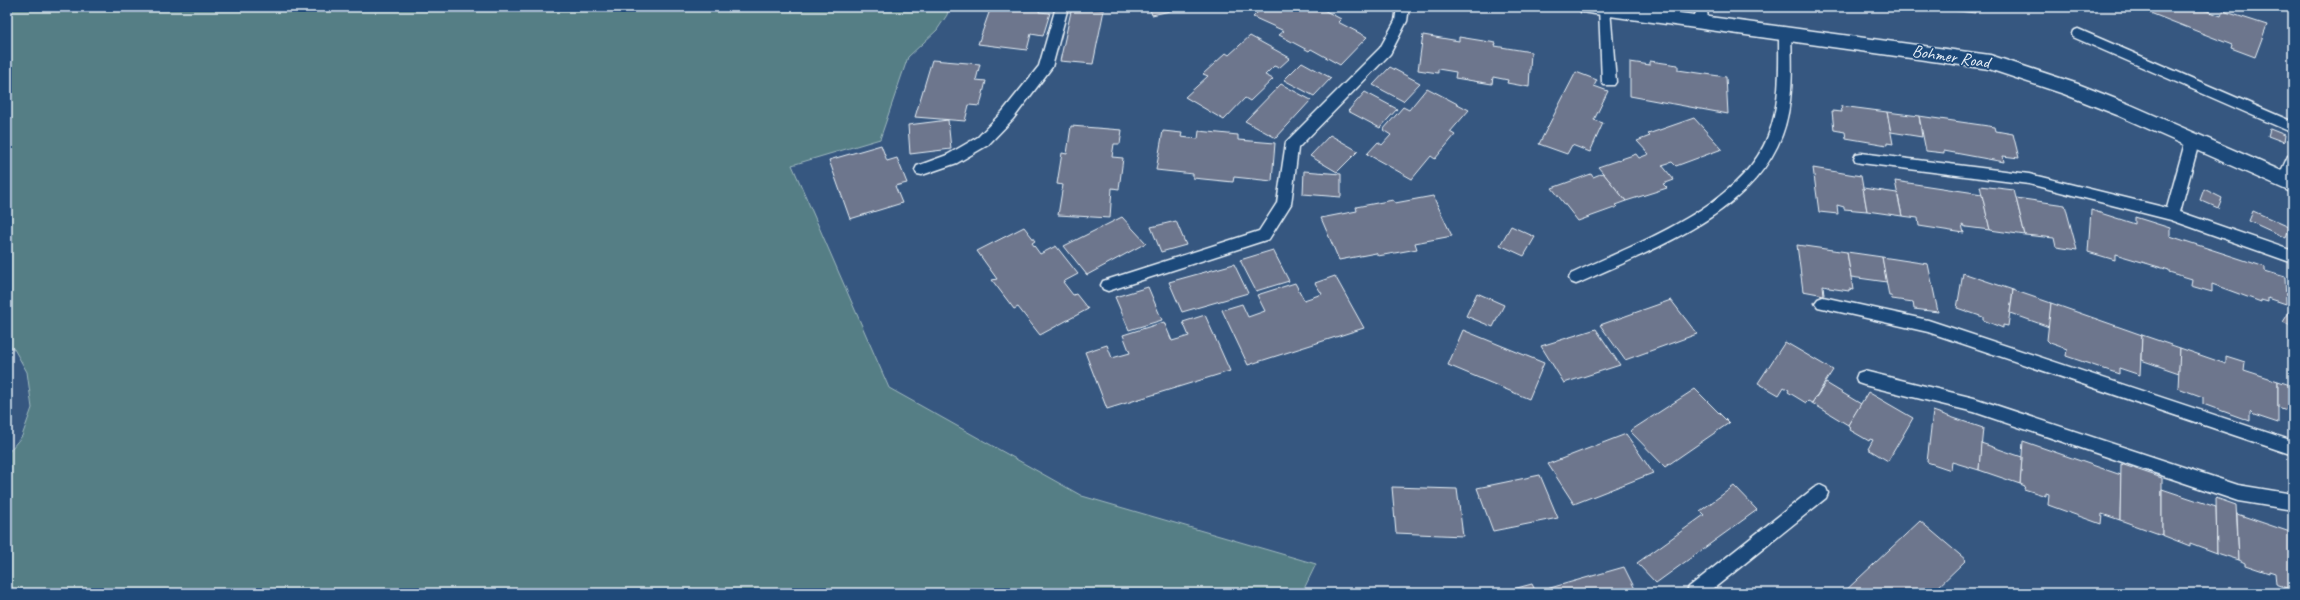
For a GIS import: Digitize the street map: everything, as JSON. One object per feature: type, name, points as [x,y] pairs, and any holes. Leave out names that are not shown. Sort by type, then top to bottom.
[{"type":"street","name":"Bohmer Road","points":[[1596,8],[1702,15],[1785,33],[1990,62],[2071,89],[2193,139],[2288,182]]},
{"type":"lane","points":[[922,170],[952,159],[983,141],[1008,115],[1045,67],[1062,7]]},
{"type":"lane","points":[[1108,285],[1264,235],[1284,204],[1291,146],[1385,51],[1401,20],[1404,7]]},
{"type":"lane","points":[[1596,8],[1609,82]]},
{"type":"lane","points":[[1576,278],[1689,224],[1740,185],[1761,165],[1775,136],[1783,103],[1785,33]]},
{"type":"lane","points":[[2078,34],[2293,128]]},
{"type":"lane","points":[[2172,215],[2193,139]]},
{"type":"lane","points":[[1861,158],[2029,179],[2172,215],[2293,257]]},
{"type":"lane","points":[[2288,182],[2293,160]]},
{"type":"lane","points":[[1823,304],[1928,326],[2293,448]]},
{"type":"lane","points":[[1864,378],[1974,405],[2238,493],[2293,502]]},
{"type":"lane","points":[[1695,593],[1820,493]]},
{"type":"green space","points":[[7,7],[949,7],[947,15],[937,30],[908,57],[880,139],[792,165],[889,388],[1082,496],[1316,564],[1302,593],[7,593],[7,454],[22,436],[32,408],[27,372],[14,349],[7,344]]},
{"type":"building","points":[[991,7],[1040,7],[1039,12],[1050,13],[1043,36],[1031,34],[1027,50],[978,44]]},
{"type":"building","points":[[1072,7],[1104,10],[1093,64],[1060,61]]},
{"type":"building","points":[[1149,7],[1188,7],[1152,15]]},
{"type":"building","points":[[1263,7],[1318,7],[1341,19],[1338,22],[1367,37],[1340,65],[1311,49],[1309,51],[1279,35],[1284,31],[1253,17]]},
{"type":"building","points":[[1926,7],[1974,7],[1975,13]]},
{"type":"building","points":[[2135,7],[2197,7],[2221,16],[2223,11],[2267,25],[2255,57],[2231,48],[2232,45]]},
{"type":"building","points":[[1423,35],[1459,41],[1459,37],[1496,43],[1495,46],[1531,52],[1529,87],[1507,83],[1508,80],[1493,77],[1492,84],[1455,78],[1456,72],[1438,69],[1438,73],[1418,70]]},
{"type":"building","points":[[1250,36],[1290,58],[1279,68],[1274,66],[1265,75],[1273,79],[1250,101],[1245,98],[1224,120],[1185,97],[1208,76],[1203,74],[1226,53],[1229,55]]},
{"type":"building","points":[[932,60],[980,64],[976,80],[986,81],[980,106],[969,105],[965,121],[915,117]]},
{"type":"building","points":[[1650,61],[1678,65],[1678,70],[1726,77],[1728,114],[1630,96],[1630,62],[1650,65]]},
{"type":"building","points":[[1302,62],[1331,78],[1314,96],[1284,80]]},
{"type":"building","points":[[1390,67],[1420,83],[1403,101],[1373,85]]},
{"type":"building","points":[[1576,72],[1597,80],[1594,86],[1608,91],[1594,120],[1603,123],[1590,152],[1572,145],[1567,154],[1539,144]]},
{"type":"building","points":[[1281,84],[1311,100],[1276,138],[1245,121]]},
{"type":"building","points":[[1427,88],[1469,110],[1450,132],[1455,135],[1435,159],[1431,156],[1412,179],[1367,154],[1378,142],[1382,145],[1391,135],[1383,130],[1403,107],[1409,110]]},
{"type":"building","points":[[1365,92],[1397,109],[1380,128],[1348,111]]},
{"type":"building","points":[[1841,106],[1887,112],[1893,144],[1887,143],[1887,145],[1846,138],[1845,132],[1834,130],[1832,111],[1842,112]]},
{"type":"building","points":[[1887,112],[1919,116],[1922,137],[1891,132]]},
{"type":"building","points":[[1919,116],[1995,127],[1996,131],[2013,134],[2019,158],[2003,156],[2004,162],[1944,151],[1944,153],[1926,151]]},
{"type":"building","points":[[1694,118],[1722,149],[1676,166],[1672,162],[1662,165],[1674,180],[1663,184],[1667,188],[1626,201],[1598,167],[1636,154],[1639,158],[1649,154],[1637,141],[1650,136],[1648,134]]},
{"type":"building","points":[[948,120],[951,149],[910,154],[908,125]]},
{"type":"building","points":[[1071,126],[1122,130],[1120,144],[1114,144],[1112,157],[1123,158],[1119,189],[1112,188],[1110,218],[1058,215],[1063,185],[1057,184],[1062,153],[1067,154]]},
{"type":"building","points":[[2270,129],[2285,135],[2284,142],[2268,136]]},
{"type":"building","points":[[1163,131],[1182,133],[1181,137],[1198,139],[1199,131],[1238,135],[1238,140],[1275,143],[1272,181],[1234,177],[1233,182],[1193,178],[1193,174],[1156,170]]},
{"type":"building","points":[[1330,135],[1358,151],[1337,172],[1310,156]]},
{"type":"building","points":[[881,145],[887,161],[897,158],[907,183],[895,186],[902,203],[850,219],[829,160]]},
{"type":"building","points":[[1813,168],[1861,176],[1867,211],[1844,209],[1844,207],[1837,205],[1838,214],[1819,212]]},
{"type":"building","points":[[1304,171],[1341,174],[1341,197],[1303,194]]},
{"type":"building","points":[[1603,173],[1626,201],[1615,205],[1617,207],[1578,221],[1552,188],[1591,174],[1593,177]]},
{"type":"building","points":[[1895,181],[1982,194],[1990,230],[1966,227],[1962,225],[1964,233],[1919,226],[1918,218],[1902,216]]},
{"type":"building","points":[[1980,186],[2014,190],[2025,235],[1990,230]]},
{"type":"building","points":[[1863,188],[1897,193],[1902,216],[1867,211]]},
{"type":"building","points":[[2204,189],[2222,198],[2218,208],[2200,200]]},
{"type":"building","points":[[1433,196],[1452,236],[1415,243],[1417,249],[1378,256],[1376,253],[1339,260],[1321,218],[1357,211],[1356,207],[1393,200],[1395,203]]},
{"type":"building","points":[[2016,198],[2065,205],[2077,250],[2056,247],[2054,238],[2025,235]]},
{"type":"building","points":[[2091,210],[2135,224],[2135,217],[2170,228],[2170,236],[2265,267],[2265,271],[2285,277],[2286,304],[2268,298],[2268,302],[2261,300],[2261,302],[2212,284],[2212,292],[2191,286],[2192,279],[2169,272],[2169,270],[2115,254],[2115,260],[2088,252]]},
{"type":"building","points":[[2253,211],[2289,227],[2286,238],[2249,221]]},
{"type":"building","points":[[1122,217],[1146,243],[1087,275],[1064,246]]},
{"type":"building","points":[[1176,221],[1186,245],[1161,252],[1151,227]]},
{"type":"building","points":[[1511,226],[1535,237],[1524,256],[1500,245]]},
{"type":"building","points":[[1024,227],[1035,241],[1032,243],[1040,254],[1056,246],[1078,274],[1063,282],[1073,295],[1076,294],[1088,309],[1040,335],[1018,307],[1014,309],[992,280],[997,279],[977,251]]},
{"type":"building","points":[[1797,245],[1847,252],[1853,290],[1849,289],[1849,291],[1829,288],[1828,286],[1823,285],[1824,295],[1803,291]]},
{"type":"building","points":[[1273,250],[1289,281],[1256,291],[1240,260]]},
{"type":"building","points":[[1847,252],[1882,257],[1887,282],[1851,277]]},
{"type":"building","points":[[1882,257],[1928,264],[1938,312],[1914,309],[1913,302],[1892,299],[1891,296],[1889,296]]},
{"type":"building","points":[[1234,264],[1248,293],[1182,312],[1169,282]]},
{"type":"building","points":[[1963,273],[2013,290],[2008,326],[2003,325],[2003,328],[1983,320],[1983,317],[1957,308]]},
{"type":"building","points":[[1335,276],[1364,328],[1248,365],[1222,310],[1242,304],[1248,317],[1265,311],[1257,295],[1295,283],[1304,300],[1322,294],[1315,283]]},
{"type":"building","points":[[1148,287],[1162,320],[1129,330],[1115,297]]},
{"type":"building","points":[[2013,290],[2051,303],[2049,327],[2010,313]]},
{"type":"building","points":[[1477,293],[1504,305],[1493,327],[1466,316]]},
{"type":"building","points":[[1671,300],[1697,334],[1625,360],[1600,325]]},
{"type":"building","points":[[2051,303],[2142,335],[2140,375],[2119,368],[2119,374],[2066,356],[2067,349],[2050,343],[2047,340]]},
{"type":"building","points":[[2293,306],[2293,327],[2283,322]]},
{"type":"building","points":[[1205,315],[1230,371],[1107,409],[1085,352],[1107,345],[1112,358],[1130,353],[1123,335],[1164,322],[1172,341],[1189,336],[1183,322]]},
{"type":"building","points":[[1596,329],[1620,365],[1564,383],[1541,346]]},
{"type":"building","points":[[1463,330],[1544,363],[1529,399],[1448,365]]},
{"type":"building","points":[[2142,335],[2180,348],[2179,373],[2141,360]]},
{"type":"building","points":[[1785,342],[1833,370],[1812,403],[1808,401],[1806,403],[1788,392],[1789,390],[1784,387],[1779,395],[1758,383]]},
{"type":"building","points":[[2180,348],[2226,364],[2226,356],[2245,362],[2244,370],[2278,381],[2278,423],[2254,415],[2250,411],[2250,421],[2203,404],[2203,397],[2178,388]]},
{"type":"building","points":[[2278,381],[2293,386],[2293,412],[2278,407]]},
{"type":"building","points":[[1826,383],[1861,404],[1848,425],[1812,403]]},
{"type":"building","points":[[1695,389],[1729,423],[1665,467],[1630,431]]},
{"type":"building","points":[[1868,392],[1913,418],[1888,461],[1868,449],[1873,440],[1870,439],[1869,441],[1850,430],[1851,427],[1848,425]]},
{"type":"building","points":[[1933,411],[1983,428],[1979,470],[1952,462],[1951,470],[1927,462]]},
{"type":"building","points":[[1626,434],[1653,473],[1574,504],[1548,464]]},
{"type":"building","points":[[2023,441],[2121,475],[2120,520],[2102,514],[2101,524],[2048,505],[2049,494],[2046,493],[2046,496],[2024,489],[2025,486],[2020,484]]},
{"type":"building","points":[[1981,443],[2022,457],[2020,484],[1979,470]]},
{"type":"building","points":[[2121,464],[2162,478],[2162,535],[2120,520]]},
{"type":"building","points":[[1540,475],[1558,518],[1493,531],[1477,488]]},
{"type":"building","points":[[1734,486],[1757,510],[1656,583],[1637,563],[1704,515],[1700,511]]},
{"type":"building","points":[[1392,487],[1457,489],[1463,536],[1396,533]]},
{"type":"building","points":[[2162,489],[2216,507],[2217,553],[2190,543],[2190,546],[2162,535]]},
{"type":"building","points":[[2216,498],[2236,505],[2239,560],[2217,553]]},
{"type":"building","points":[[2237,514],[2293,533],[2293,590],[2276,584],[2275,573],[2269,571],[2269,573],[2245,565],[2245,563],[2239,560]]},
{"type":"building","points":[[1920,521],[1966,560],[1932,593],[1843,593]]},
{"type":"building","points":[[1624,567],[1635,589],[1620,593],[1498,593],[1532,584],[1536,592]]}]
